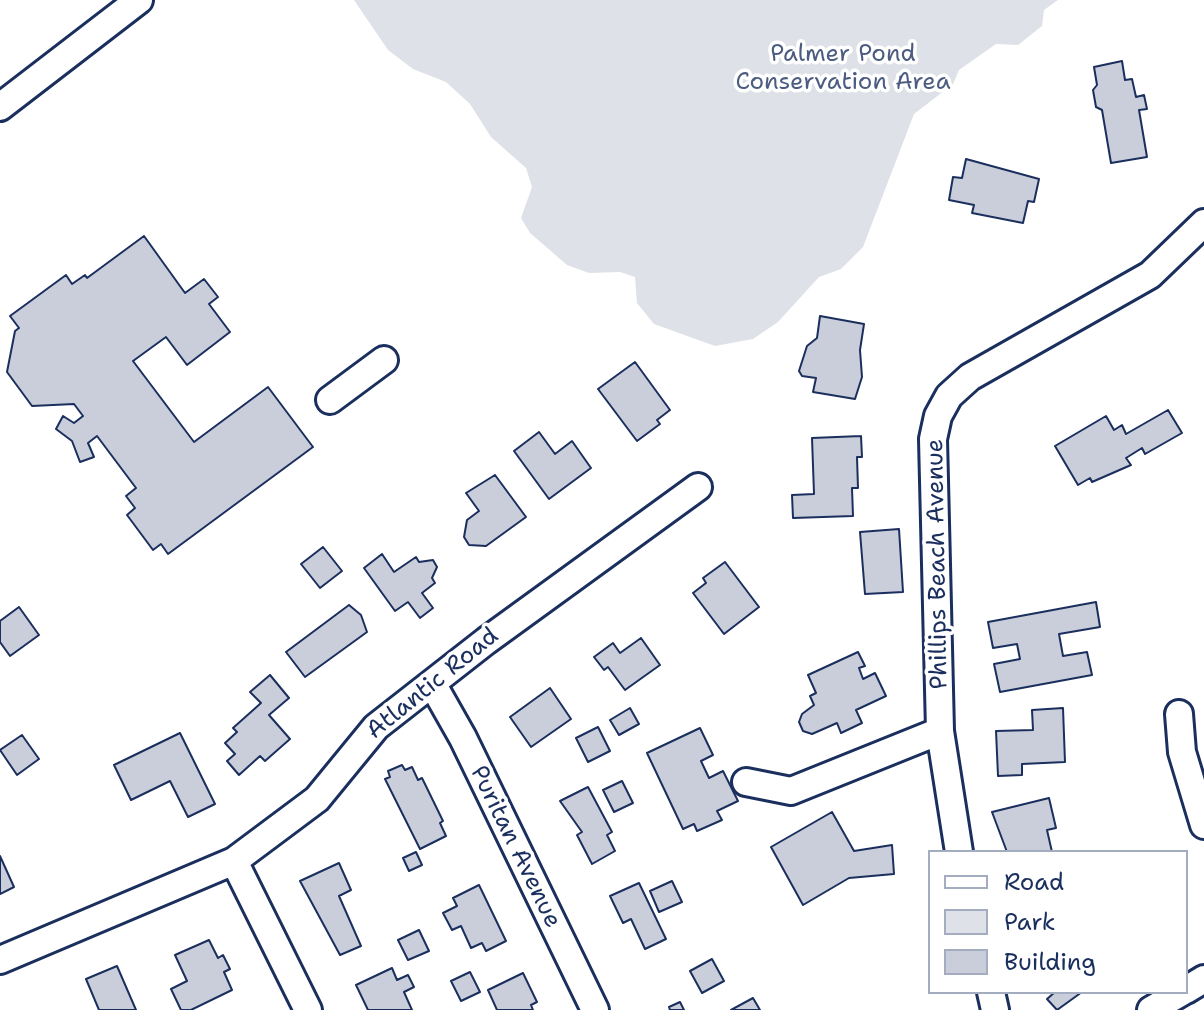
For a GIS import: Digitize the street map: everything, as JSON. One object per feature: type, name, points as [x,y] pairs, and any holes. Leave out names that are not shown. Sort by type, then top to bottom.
[{"type":"street","points":[[0,107],[139,0]]},
{"type":"street","name":"Phillips Beach Avenue","points":[[959,850],[940,731],[933,439],[938,416],[949,396],[970,377],[1150,275],[1204,223]]},
{"type":"street","points":[[330,400],[384,360]]},
{"type":"street","name":"Atlantic Road","points":[[0,960],[234,861],[317,799],[376,727],[486,641],[698,487]]},
{"type":"street","name":"Puritan Avenue","points":[[433,685],[463,738],[595,1010]]},
{"type":"street","points":[[1179,714],[1182,752],[1204,825]]},
{"type":"street","points":[[746,782],[791,791],[940,731]]},
{"type":"street","points":[[234,861],[308,1010]]},
{"type":"street","points":[[1151,1010],[1179,994]]},
{"type":"green space","name":"Palmer Pond Conservation Area","points":[[354,0],[1058,0],[1044,10],[1042,26],[1018,45],[996,44],[959,70],[953,84],[914,114],[863,247],[841,269],[819,277],[778,322],[753,339],[715,346],[654,324],[637,303],[635,277],[620,272],[589,273],[567,265],[530,233],[521,218],[532,187],[526,168],[491,137],[470,104],[446,82],[413,69],[388,50]]},
{"type":"building","points":[[1122,61],[1125,80],[1132,79],[1136,97],[1144,95],[1147,109],[1139,110],[1147,157],[1111,163],[1102,110],[1096,107],[1094,67]]},
{"type":"building","points":[[966,159],[1039,179],[1034,202],[1028,201],[1023,223],[972,213],[974,205],[949,200],[953,177],[962,178]]},
{"type":"building","points":[[144,236],[185,293],[204,279],[218,297],[209,304],[230,332],[187,365],[166,337],[133,361],[194,442],[268,387],[313,447],[168,554],[161,544],[153,550],[127,515],[135,508],[126,496],[136,488],[97,436],[88,443],[94,457],[80,462],[72,441],[56,429],[63,416],[74,423],[83,416],[74,404],[32,406],[7,372],[15,331],[19,328],[10,316],[66,275],[72,284],[85,275],[87,278]]},
{"type":"building","points":[[820,316],[864,324],[860,350],[862,377],[855,399],[813,392],[816,378],[802,376],[799,371],[807,346],[817,338]]},
{"type":"building","points":[[635,362],[670,410],[657,420],[660,424],[637,441],[598,389]]},
{"type":"building","points":[[1168,410],[1182,433],[1145,454],[1142,448],[1126,458],[1131,465],[1092,482],[1090,478],[1078,485],[1055,446],[1106,416],[1114,430],[1122,425],[1126,434]]},
{"type":"building","points":[[539,432],[555,454],[572,441],[591,468],[549,499],[514,451]]},
{"type":"building","points":[[861,436],[862,457],[857,457],[858,488],[852,488],[853,516],[793,518],[792,495],[814,494],[812,438]]},
{"type":"building","points":[[495,475],[526,517],[486,546],[469,545],[464,537],[467,520],[479,511],[466,493]]},
{"type":"building","points":[[899,529],[903,592],[865,594],[860,532]]},
{"type":"building","points":[[323,547],[342,571],[320,588],[301,564]]},
{"type":"building","points":[[382,554],[394,572],[416,557],[419,562],[433,560],[437,567],[432,578],[435,583],[422,593],[433,608],[420,618],[408,602],[395,611],[364,568]]},
{"type":"building","points":[[725,562],[759,607],[724,634],[693,593],[706,583],[703,578]]},
{"type":"building","points":[[1096,602],[1100,627],[1059,634],[1063,656],[1087,652],[1092,675],[1000,692],[994,664],[1020,659],[1017,644],[993,648],[988,622]]},
{"type":"building","points":[[349,605],[361,615],[367,632],[305,677],[286,652]]},
{"type":"building","points":[[19,607],[39,635],[10,656],[0,642],[0,621]]},
{"type":"building","points":[[641,638],[660,665],[625,690],[608,667],[604,670],[594,657],[613,643],[620,653]]},
{"type":"building","points":[[858,652],[865,666],[859,668],[863,679],[875,673],[886,696],[856,710],[862,723],[841,733],[837,723],[812,734],[803,731],[799,722],[802,714],[814,705],[810,696],[816,693],[808,675]]},
{"type":"building","points":[[270,675],[289,698],[269,715],[290,739],[265,761],[260,756],[239,775],[227,761],[235,754],[225,743],[237,732],[233,728],[261,703],[250,692]]},
{"type":"building","points":[[550,688],[571,719],[531,747],[510,717]]},
{"type":"building","points":[[630,708],[639,724],[619,735],[610,720]]},
{"type":"building","points":[[1063,708],[1065,762],[1022,764],[1022,775],[998,776],[996,731],[1033,730],[1032,710]]},
{"type":"building","points":[[598,727],[610,751],[588,762],[576,738]]},
{"type":"building","points":[[700,728],[713,755],[701,761],[709,778],[723,771],[738,801],[717,811],[722,820],[697,831],[694,824],[683,829],[647,753]]},
{"type":"building","points":[[180,733],[215,804],[188,817],[170,781],[131,800],[114,765]]},
{"type":"building","points":[[22,735],[39,759],[17,775],[0,750]]},
{"type":"building","points":[[402,765],[405,770],[412,767],[418,780],[422,778],[443,821],[440,823],[446,836],[420,849],[385,779],[390,777],[388,771]]},
{"type":"building","points":[[622,781],[633,803],[614,812],[603,790]]},
{"type":"building","points":[[588,787],[612,832],[607,835],[615,851],[592,864],[577,835],[582,832],[560,801]]},
{"type":"building","points":[[1049,798],[1056,828],[1047,830],[1052,850],[1006,850],[992,812]]},
{"type":"building","points":[[832,812],[854,851],[892,845],[894,874],[849,878],[803,905],[771,847]]},
{"type":"building","points":[[416,852],[422,865],[409,871],[403,858]]},
{"type":"building","points":[[0,856],[14,887],[0,894]]},
{"type":"building","points":[[339,863],[351,890],[339,896],[361,946],[340,955],[300,881]]},
{"type":"building","points":[[672,881],[682,902],[659,912],[650,891]]},
{"type":"building","points":[[639,883],[666,939],[645,949],[631,919],[623,923],[610,896]]},
{"type":"building","points":[[479,885],[506,941],[486,951],[482,943],[471,948],[461,926],[452,930],[443,913],[457,906],[453,898]]},
{"type":"building","points":[[419,930],[429,951],[408,960],[398,940]]},
{"type":"building","points":[[209,940],[218,958],[223,955],[230,969],[224,972],[232,990],[191,1010],[181,1010],[171,989],[187,981],[175,955]]},
{"type":"building","points":[[712,959],[724,981],[702,993],[690,971]]},
{"type":"building","points":[[117,966],[136,1010],[99,1010],[86,979]]},
{"type":"building","points":[[392,968],[397,980],[408,975],[414,987],[404,992],[412,1010],[368,1010],[356,985]]},
{"type":"building","points":[[470,972],[480,992],[461,1001],[451,981]]},
{"type":"building","points":[[523,973],[537,1002],[531,1005],[533,1010],[497,1010],[488,990]]},
{"type":"building","points":[[1053,994],[1079,994],[1057,1010],[1047,999]]},
{"type":"building","points":[[753,998],[760,1010],[731,1010]]},
{"type":"building","points":[[680,1002],[684,1010],[670,1010],[669,1007]]}]
